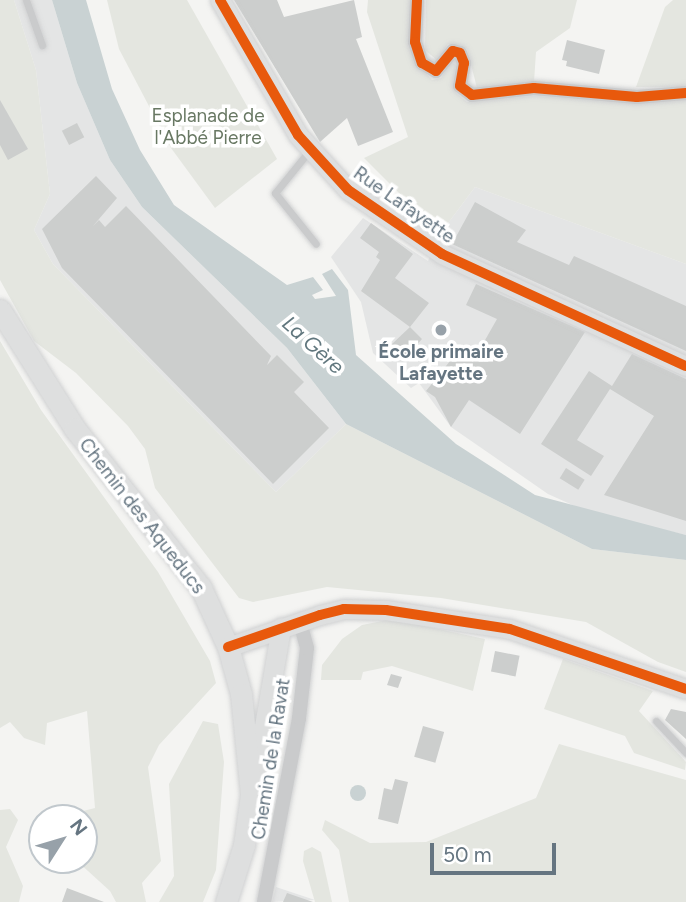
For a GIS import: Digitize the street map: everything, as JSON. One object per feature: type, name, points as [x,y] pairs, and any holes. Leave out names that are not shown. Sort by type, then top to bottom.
[{"type":"main road","name":"Chemin des Aqueducs","points":[[0,310],[75,429],[201,588],[228,647],[242,694],[251,795],[244,845],[226,902]]},
{"type":"street","name":"Rue Lafayette","points":[[220,0],[309,151],[366,204],[442,254],[686,366]]},
{"type":"street","points":[[417,0],[415,42],[422,63],[436,71],[453,51],[460,54],[464,63],[460,86],[472,95],[534,88],[630,97],[686,93]]},
{"type":"street","points":[[228,647],[300,621],[361,608],[466,620],[552,640],[686,689]]},
{"type":"street","name":"Chemin de la Ravat","points":[[264,902],[299,718],[307,648],[300,621]]},
{"type":"street","points":[[251,795],[281,627]]},
{"type":"lane","points":[[26,0],[42,45]]},
{"type":"lane","points":[[309,151],[275,193],[316,244]]},
{"type":"lane","points":[[656,721],[686,753]]},
{"type":"shaded area","points":[[14,0],[52,0],[77,83],[110,160],[142,207],[287,348],[346,424],[276,492],[53,264],[34,230],[50,194],[36,70]]},
{"type":"shaded area","points":[[475,187],[686,264],[686,535],[588,512],[548,494],[451,427],[419,383],[411,388],[373,353],[361,302],[331,257],[363,218],[428,261],[440,234]]},
{"type":"shaded area","points":[[276,887],[315,900],[272,902]]},
{"type":"green space","points":[[0,0],[14,0],[36,70],[50,194],[34,230],[53,264],[276,492],[346,424],[592,549],[686,560],[686,672],[658,662],[586,622],[441,598],[327,587],[253,602],[239,598],[155,488],[145,449],[128,426],[76,373],[34,341],[0,280]]},
{"type":"green space","name":"Esplanade de l'Abbé Pierre","points":[[107,0],[187,0],[277,159],[215,208],[171,148],[119,49]]},
{"type":"green space","points":[[368,0],[411,0],[411,45],[419,65],[432,80],[441,78],[450,62],[456,65],[453,83],[456,93],[467,102],[534,96],[632,102],[686,99],[686,264],[475,187],[440,234],[364,158],[408,137],[367,12]]},
{"type":"green space","points":[[426,0],[577,0],[570,28],[536,52],[534,82],[477,88],[467,49],[448,44],[438,61],[425,50]]},
{"type":"green space","points":[[673,0],[686,0],[686,87],[636,87],[665,7]]},
{"type":"green space","points":[[0,341],[41,410],[158,572],[210,661],[216,683],[159,745],[148,767],[161,861],[142,883],[146,902],[116,902],[110,891],[91,874],[98,874],[98,804],[95,804],[87,711],[47,723],[45,745],[24,738],[10,722],[0,728]]},
{"type":"green space","points":[[392,619],[485,639],[473,691],[392,666],[363,672],[361,680],[321,680],[322,665],[342,639],[362,625]]},
{"type":"green space","points":[[563,659],[653,691],[639,711],[686,762],[685,770],[634,753],[625,736],[544,709]]},
{"type":"green space","points":[[203,721],[218,724],[224,762],[216,870],[203,902],[159,902],[174,876],[169,784]]},
{"type":"green space","points":[[559,744],[686,780],[686,902],[349,902],[339,850],[322,830],[325,820],[370,843],[426,842],[536,798]]},
{"type":"green space","points":[[10,809],[18,820],[6,847],[23,886],[19,902],[0,902],[0,810]]},
{"type":"green space","points":[[312,847],[321,852],[332,902],[315,902],[303,861],[304,851]]},
{"type":"water","name":"La Gère","points":[[52,0],[86,0],[112,89],[140,150],[174,205],[287,285],[313,277],[323,290],[312,295],[315,299],[336,296],[322,274],[332,269],[348,290],[356,355],[456,444],[535,495],[686,535],[686,560],[592,549],[346,424],[287,348],[142,207],[110,160],[77,83]]},
{"type":"water","points":[[358,785],[364,787],[364,799],[358,801],[352,799],[350,793],[352,787]]},
{"type":"building","points":[[234,0],[277,0],[284,17],[354,0],[362,37],[356,39],[393,132],[358,146],[347,118],[320,142]]},
{"type":"building","points":[[567,40],[605,50],[599,74],[566,66],[567,61],[562,60]]},
{"type":"building","points":[[0,100],[28,149],[8,160],[0,145]]},
{"type":"building","points":[[77,123],[84,137],[69,145],[62,131]]},
{"type":"building","points":[[96,176],[117,198],[93,226],[99,220],[105,227],[126,206],[271,356],[267,365],[277,355],[304,382],[294,392],[329,428],[273,484],[62,268],[42,229]]},
{"type":"building","points":[[475,202],[526,230],[517,242],[569,265],[574,256],[686,306],[686,351],[452,244]]},
{"type":"building","points":[[371,223],[413,254],[395,278],[429,303],[410,327],[361,291],[380,260],[376,257],[379,252],[360,238]]},
{"type":"building","points":[[476,284],[585,332],[520,434],[469,400],[451,427],[435,397],[426,391],[462,346],[476,356],[497,319],[466,305]]},
{"type":"building","points":[[410,327],[422,339],[404,359],[392,344]]},
{"type":"building","points":[[632,354],[686,379],[686,521],[604,495],[654,416],[610,389],[577,440],[604,456],[591,476],[541,444],[589,371],[612,386]]},
{"type":"building","points":[[566,468],[585,480],[578,490],[560,478]]},
{"type":"building","points":[[495,651],[520,656],[516,676],[491,672]]},
{"type":"building","points":[[391,674],[402,677],[398,688],[387,685]]},
{"type":"building","points":[[671,709],[686,712],[686,739],[665,720]]},
{"type":"building","points":[[423,726],[444,732],[435,763],[414,757]]},
{"type":"building","points":[[395,779],[408,782],[398,824],[378,819],[384,788],[392,790]]},
{"type":"building","points":[[67,888],[104,902],[62,902]]},
{"type":"building","points":[[287,893],[313,902],[283,902]]},
{"type":"cycle path","points":[[220,0],[298,135],[348,190],[442,254],[686,366]]},
{"type":"cycle path","points":[[417,0],[415,42],[422,63],[436,71],[453,51],[460,53],[464,63],[460,86],[472,95],[534,88],[637,97],[686,93]]},
{"type":"cycle path","points":[[228,647],[344,609],[386,610],[510,629],[686,689]]},
{"type":"place","name":"École primaire Lafayette","points":[[441,330]]}]
